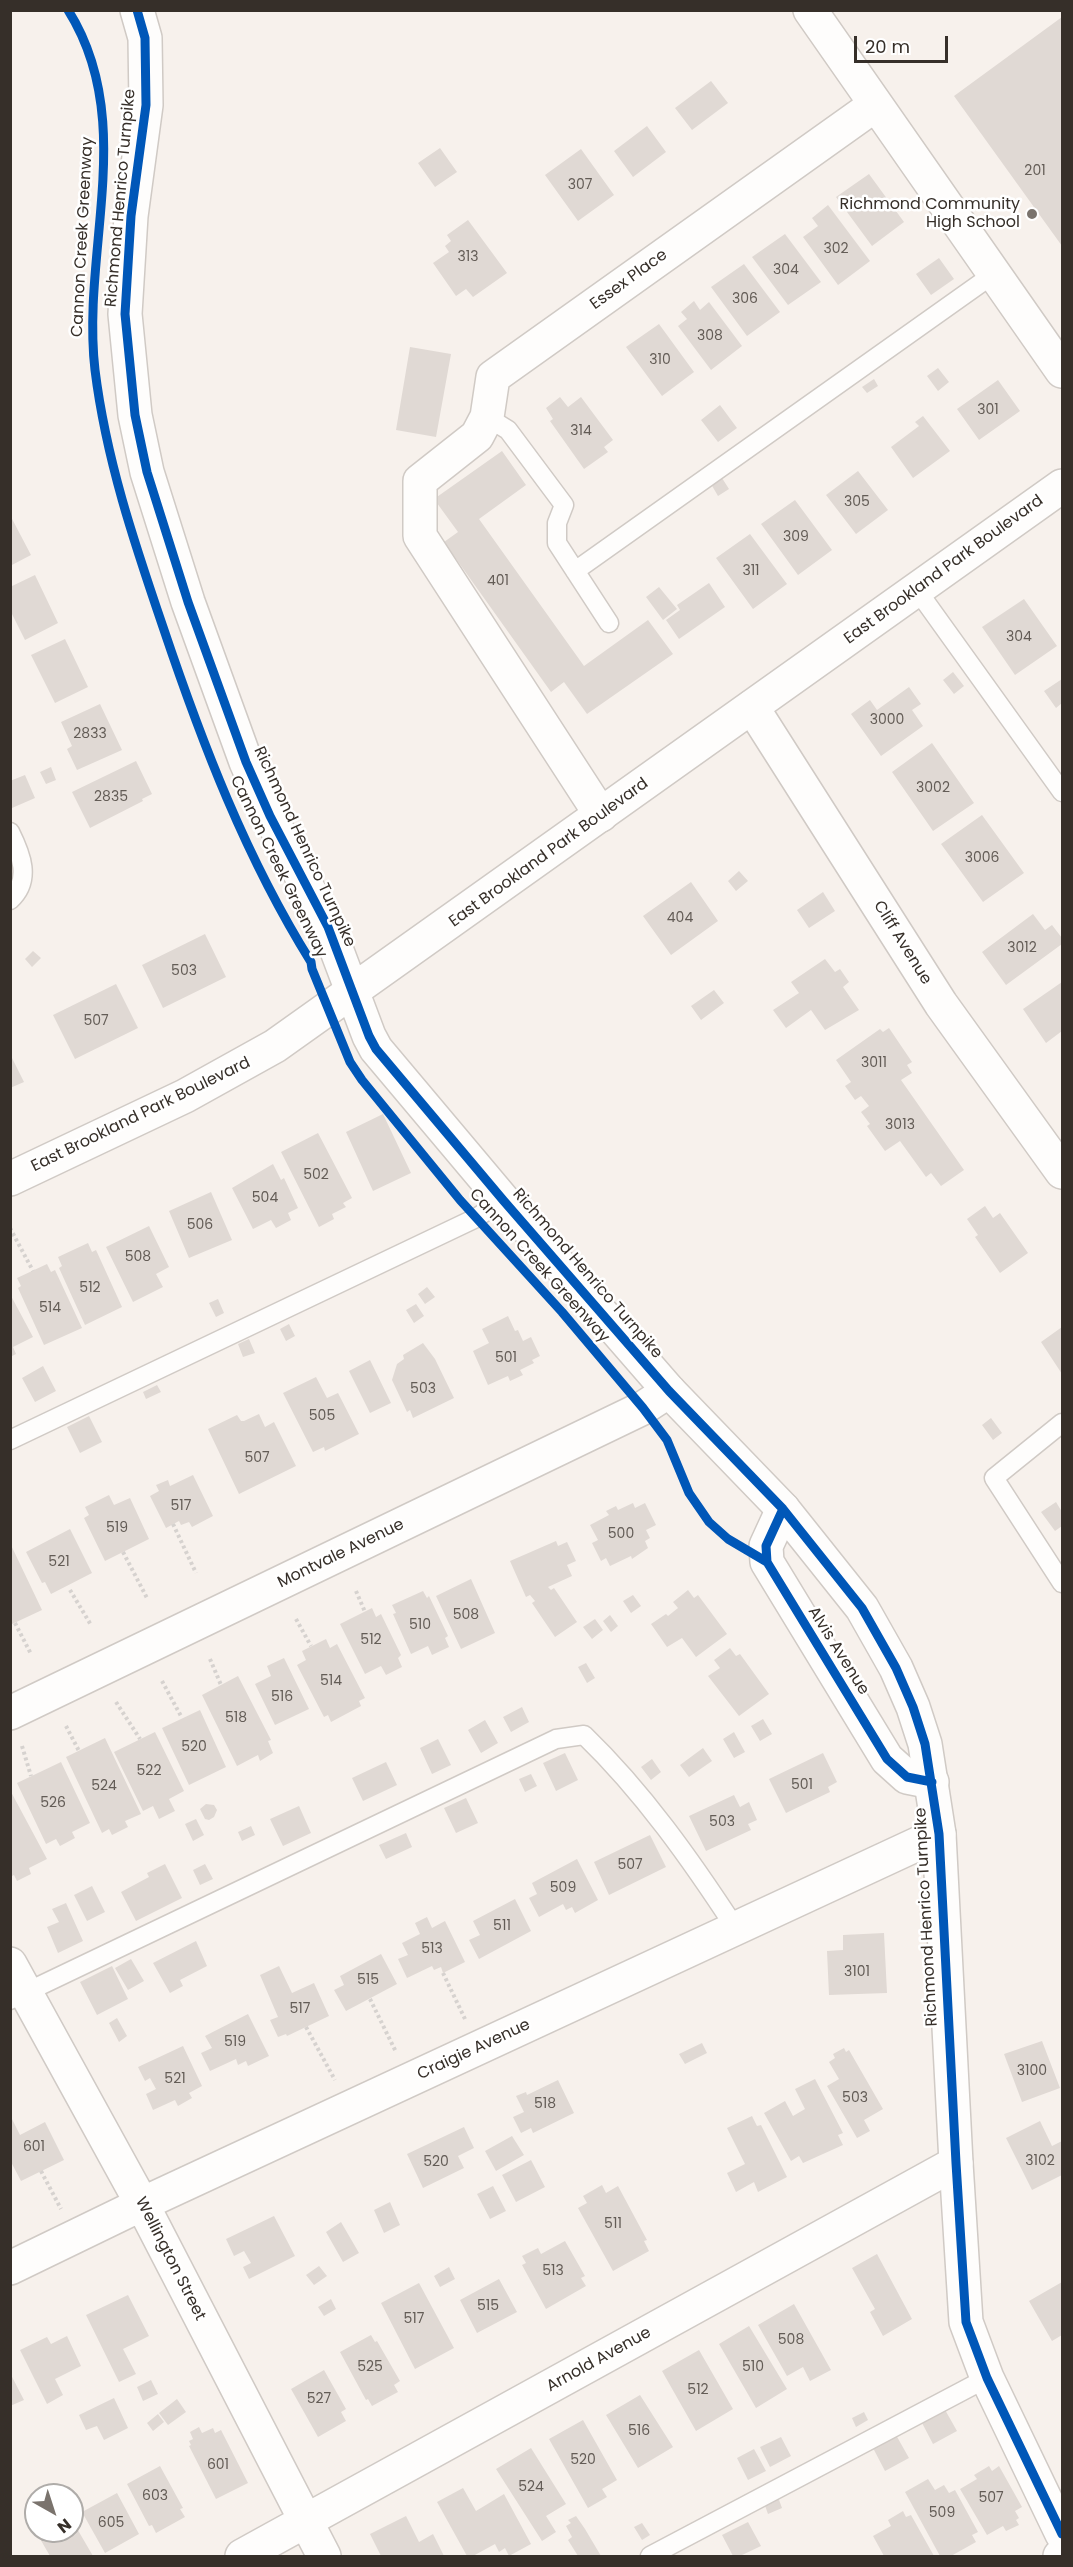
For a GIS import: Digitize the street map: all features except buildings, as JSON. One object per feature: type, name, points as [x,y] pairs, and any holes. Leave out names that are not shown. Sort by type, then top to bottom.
[{"type":"street","name":"Richmond Henrico Turnpike","points":[[137,10],[145,38],[146,105],[131,216],[125,314],[137,427],[159,515],[230,720],[270,816],[328,927],[369,1036],[389,1066],[669,1390],[783,1509],[846,1586],[877,1633],[913,1707],[925,1744],[939,1834],[966,2322],[987,2378],[1062,2534]]},
{"type":"street","points":[[810,10],[1062,371]]},
{"type":"street","name":"Essex Place","points":[[601,815],[420,536],[420,481],[477,436],[487,417],[493,377],[875,105]]},
{"type":"street","name":"East Brookland Park Boulevard","points":[[10,1179],[243,1065],[353,993],[1062,486]]},
{"type":"street","name":"Cliff Avenue","points":[[752,707],[941,1004],[1062,1172]]},
{"type":"street","name":"Montvale Avenue","points":[[10,1713],[632,1413],[669,1390]]},
{"type":"street","name":"Alvis Avenue","points":[[783,1509],[769,1536],[765,1554],[774,1575],[886,1759],[907,1777],[932,1782]]},
{"type":"street","name":"Craigie Avenue","points":[[10,2268],[142,2204],[939,1834]]},
{"type":"street","name":"Wellington Street","points":[[10,1964],[18,1996],[142,2204],[324,2556]]},
{"type":"street","name":"Arnold Avenue","points":[[242,2556],[956,2163]]},
{"type":"lane","points":[[575,572],[995,273]]},
{"type":"lane","points":[[487,417],[508,430],[564,506],[557,523],[557,543],[609,622]]},
{"type":"lane","points":[[917,590],[1062,792]]},
{"type":"lane","points":[[10,831],[20,852],[24,876],[10,900]]},
{"type":"lane","points":[[10,1440],[476,1218],[503,1200]]},
{"type":"lane","points":[[1062,1423],[994,1478],[1062,1583]]},
{"type":"lane","points":[[18,1996],[556,1739],[584,1735],[615,1765],[673,1838],[736,1929]]},
{"type":"lane","points":[[650,2556],[987,2378]]},
{"type":"path","points":[[10,1228],[33,1270]]},
{"type":"path","points":[[173,1524],[196,1574]]},
{"type":"path","points":[[123,1552],[147,1598]]},
{"type":"path","points":[[70,1590],[91,1625]]},
{"type":"path","points":[[356,1591],[365,1612]]},
{"type":"path","points":[[296,1619],[311,1646]]},
{"type":"path","points":[[15,1623],[31,1654]]},
{"type":"path","points":[[210,1659],[221,1686]]},
{"type":"path","points":[[162,1681],[182,1719]]},
{"type":"path","points":[[116,1702],[140,1739]]},
{"type":"path","points":[[66,1726],[79,1751]]},
{"type":"path","points":[[22,1746],[31,1776]]},
{"type":"path","points":[[443,1972],[466,2023]]},
{"type":"path","points":[[370,1999],[398,2055]]},
{"type":"path","points":[[306,2027],[337,2084]]},
{"type":"path","points":[[41,2171],[65,2215]]},
{"type":"cycle path","name":"Cannon Creek Greenway","points":[[68,10],[89,52],[100,96],[104,141],[93,325],[95,370],[106,436],[152,595],[193,714],[227,799],[266,882],[311,962],[350,1062],[362,1080],[460,1200],[562,1312],[643,1408],[667,1440],[689,1493],[709,1522],[728,1539],[767,1562]]},
{"type":"cycle path","name":"Cannon Creek Greenway","points":[[137,10],[145,38],[146,105],[131,216],[125,314],[135,415],[147,472],[188,602],[246,762],[270,816],[328,927],[376,1049],[669,1391],[783,1509],[862,1608],[896,1668],[913,1707],[925,1744],[939,1834],[966,2322],[987,2378],[1062,2534]]},
{"type":"cycle path","points":[[783,1509],[766,1546],[767,1562],[887,1759],[907,1777],[932,1782]]},
{"type":"place","name":"Richmond Community High School","points":[[1032,214]]}]
